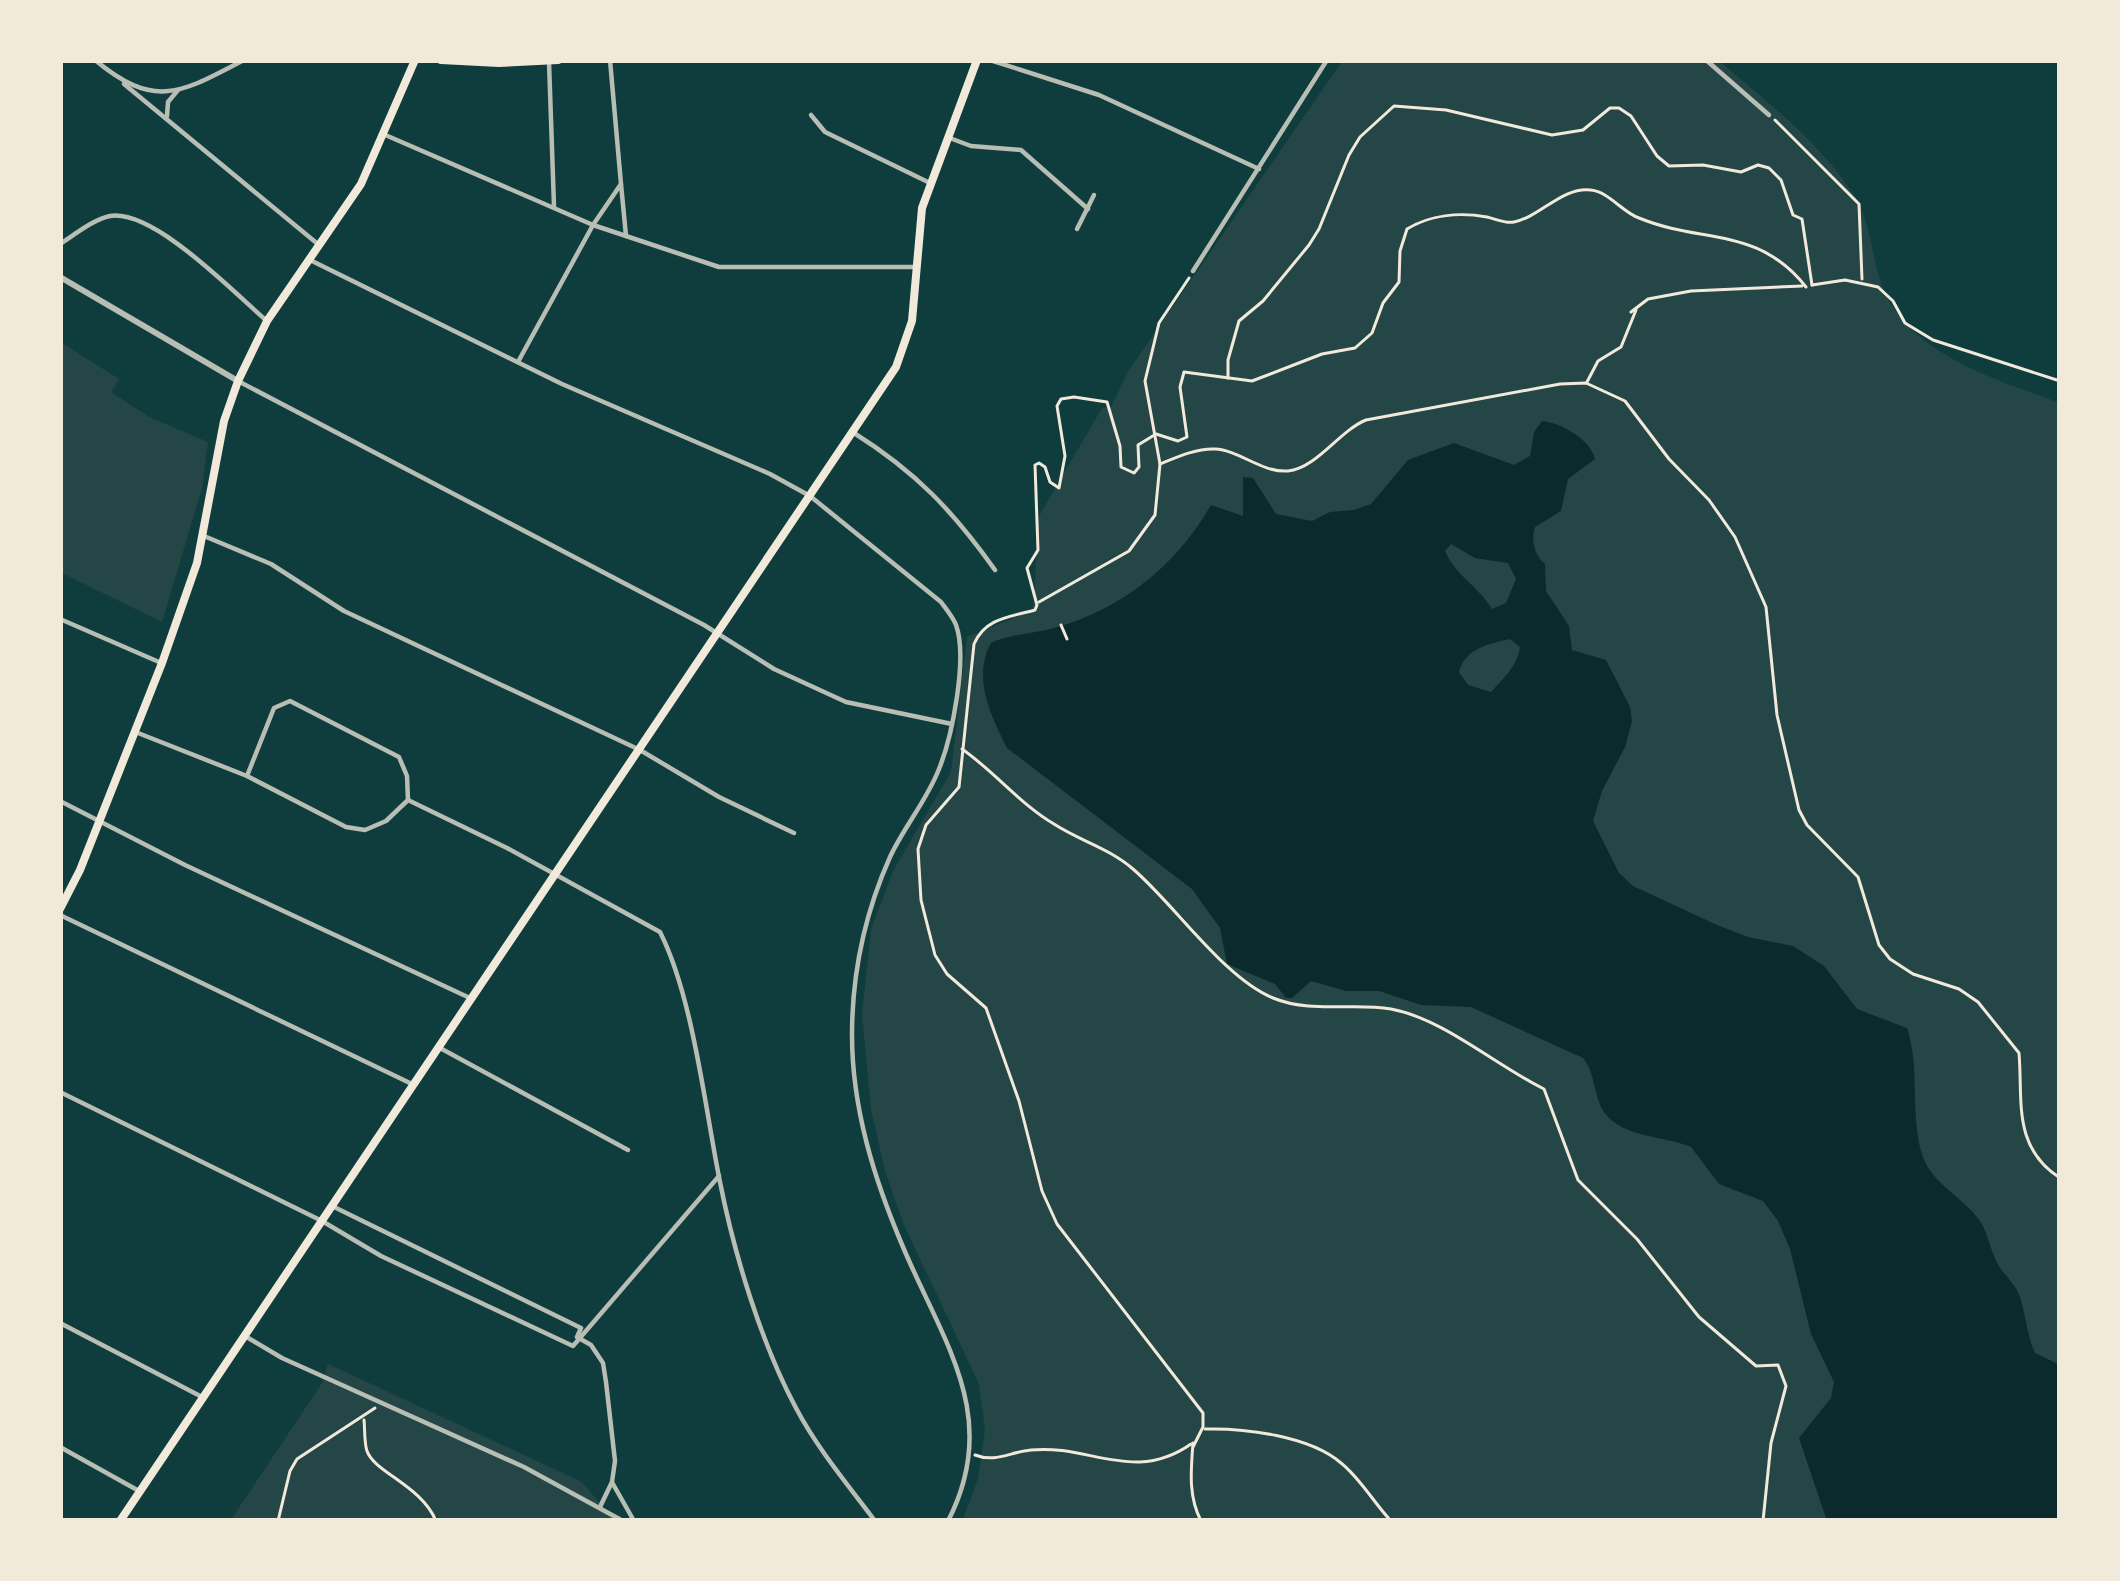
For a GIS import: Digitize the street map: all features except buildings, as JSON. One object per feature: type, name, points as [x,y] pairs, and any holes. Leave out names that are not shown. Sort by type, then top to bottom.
[{"type":"main road","points":[[60,912],[162,663],[204,536],[224,421],[238,381],[267,321],[361,184],[416,60]]},
{"type":"main road","points":[[441,60],[553,60]]},
{"type":"main road","points":[[120,1521],[854,433],[905,346],[912,321],[922,208],[977,60]]},
{"type":"street","points":[[95,60],[321,246]]},
{"type":"street","points":[[124,84],[154,91],[180,89],[244,60]]},
{"type":"street","points":[[553,60],[548,124],[554,206]]},
{"type":"street","points":[[610,60],[626,236]]},
{"type":"street","points":[[990,60],[1099,95],[1259,169]]},
{"type":"street","points":[[1193,272],[1327,60]]},
{"type":"street","points":[[1706,60],[1769,115]]},
{"type":"street","points":[[170,122],[168,102],[180,89]]},
{"type":"street","points":[[811,115],[825,131],[930,183]]},
{"type":"street","points":[[383,134],[592,225],[719,267],[914,267]]},
{"type":"street","points":[[947,137],[971,146],[1021,150],[1088,209]]},
{"type":"street","points":[[518,362],[592,225],[621,184]]},
{"type":"street","points":[[1077,229],[1094,195]]},
{"type":"street","points":[[60,244],[110,216],[138,219],[161,232],[267,321]]},
{"type":"street","points":[[310,260],[810,496],[941,602],[956,624],[952,724],[939,770],[891,855],[861,938],[852,1034],[855,1085],[866,1141],[904,1250],[958,1365],[968,1410],[971,1454],[963,1492],[948,1521]]},
{"type":"street","points":[[60,278],[238,381],[718,634],[774,669],[847,702],[952,724]]},
{"type":"street","points":[[854,433],[901,462],[935,494],[995,571]]},
{"type":"street","points":[[204,536],[271,564],[344,610],[640,750],[719,797],[794,833]]},
{"type":"street","points":[[60,619],[162,663]]},
{"type":"street","points":[[132,731],[247,776],[346,827],[365,830],[386,821],[408,800],[407,776],[399,757],[290,701],[274,708],[247,776]]},
{"type":"street","points":[[408,800],[660,932],[680,992],[719,1176],[751,1295],[797,1411],[875,1521]]},
{"type":"street","points":[[60,801],[472,999]]},
{"type":"street","points":[[60,912],[415,1086]]},
{"type":"street","points":[[440,1048],[628,1150]]},
{"type":"street","points":[[60,1092],[381,1256],[573,1346],[581,1328],[332,1206]]},
{"type":"street","points":[[577,1337],[719,1176]]},
{"type":"street","points":[[60,1323],[204,1398]]},
{"type":"street","points":[[244,1336],[282,1358],[524,1467],[623,1521]]},
{"type":"street","points":[[577,1337],[603,1363],[615,1461],[600,1508]]},
{"type":"street","points":[[60,1447],[140,1492]]},
{"type":"street","points":[[612,1482],[634,1521]]},
{"type":"path","points":[[1228,380],[1228,360],[1239,322],[1263,301],[1309,245],[1360,137],[1394,106],[1446,110],[1552,135],[1583,130],[1610,108],[1618,108],[1631,116],[1669,166],[1703,165],[1741,172],[1758,165],[1769,167],[1781,180],[1793,214],[1802,219],[1809,286]]},
{"type":"path","points":[[1769,115],[1858,204],[1862,281]]},
{"type":"path","points":[[1192,1443],[1193,1447],[1202,1429],[1203,1413],[1057,1224],[1042,1191],[1019,1101],[986,1008],[947,974],[927,937],[918,850],[937,808],[959,787],[978,633],[993,621],[1035,610],[1027,568],[1038,550],[1035,465],[1045,466],[1050,482],[1058,488],[1065,456],[1057,406],[1061,399],[1074,397],[1107,402],[1122,470],[1134,472],[1138,445],[1156,434],[1178,441],[1186,436],[1180,387],[1184,372],[1228,380],[1262,379],[1322,354],[1355,348],[1372,333],[1383,303],[1399,282],[1406,230],[1424,219],[1482,216],[1511,223],[1577,191],[1600,193],[1636,218],[1709,238],[1746,242],[1773,254],[1809,286]]},
{"type":"path","points":[[1037,603],[1129,551],[1155,515],[1160,464],[1145,381],[1159,323],[1193,272]]},
{"type":"path","points":[[1630,312],[1648,299],[1691,291],[1862,281],[1879,287],[1905,323],[1933,340],[2060,381]]},
{"type":"path","points":[[1586,383],[1598,361],[1621,347],[1637,308]]},
{"type":"path","points":[[1160,464],[1218,448],[1292,471],[1366,419],[1560,384],[1586,383],[1625,400],[1735,537],[1766,607],[1777,715],[1799,810],[1818,838],[1858,877],[1879,945],[1890,959],[1978,1002],[2019,1053],[2019,1112],[2030,1144],[2046,1168],[2060,1178]]},
{"type":"path","points":[[1061,625],[1067,640]]},
{"type":"path","points":[[961,748],[1053,824],[1109,850],[1132,868],[1231,970],[1272,998],[1323,1009],[1391,1009],[1456,1035],[1502,1068],[1544,1089],[1578,1180],[1637,1239],[1700,1318],[1756,1366],[1778,1365],[1786,1386],[1772,1443],[1762,1521]]},
{"type":"path","points":[[278,1521],[297,1459],[387,1403]]},
{"type":"path","points":[[364,1418],[367,1452],[425,1500],[436,1521]]},
{"type":"path","points":[[1202,1429],[1268,1433],[1314,1447],[1342,1463],[1391,1521]]},
{"type":"path","points":[[971,1454],[988,1460],[1034,1449],[1123,1462],[1168,1460],[1192,1443]]},
{"type":"path","points":[[1192,1443],[1193,1505],[1201,1521]]},
{"type":"shaded area","points":[[1343,60],[1718,60],[1792,124],[1841,177],[1865,220],[1885,293],[1917,334],[1961,363],[2060,403],[2060,1521],[962,1521],[978,1479],[985,1430],[979,1384],[903,1223],[885,1171],[871,1109],[862,1015],[871,929],[893,871],[951,772],[967,637],[1033,610],[1039,516],[1102,408],[1111,407],[1129,370]]},
{"type":"shaded area","points":[[62,343],[119,379],[111,392],[149,417],[208,442],[202,488],[162,622],[60,572]]},
{"type":"shaded area","points":[[1542,421],[1558,425],[1582,439],[1595,459],[1568,479],[1561,511],[1535,527],[1533,537],[1545,564],[1546,591],[1569,626],[1572,650],[1606,660],[1630,707],[1632,721],[1625,747],[1602,791],[1593,821],[1619,873],[1633,886],[1748,937],[1793,946],[1824,966],[1857,1009],[1907,1028],[1923,1157],[1934,1176],[1983,1226],[1996,1261],[2019,1294],[2035,1353],[2060,1365],[2060,1521],[1827,1521],[1799,1438],[1831,1398],[1834,1382],[1811,1334],[1790,1249],[1763,1201],[1719,1184],[1691,1147],[1633,1132],[1612,1121],[1600,1105],[1583,1058],[1471,1007],[1421,1005],[1379,991],[1346,991],[1311,981],[1286,998],[1275,984],[1227,964],[1220,928],[1192,889],[1007,748],[1001,736],[983,683],[991,643],[1079,620],[1124,597],[1182,547],[1211,505],[1243,516],[1243,477],[1253,478],[1276,514],[1312,521],[1330,512],[1371,504],[1408,460],[1454,443],[1514,465],[1530,456],[1534,432]],"holes":[[[1451,544],[1475,558],[1508,563],[1516,579],[1506,603],[1492,609],[1449,559],[1445,551]],[[1510,639],[1520,647],[1519,654],[1491,692],[1468,685],[1459,672],[1467,657],[1479,648]]]},
{"type":"shaded area","points":[[328,1364],[582,1482],[615,1521],[230,1521],[322,1383]]}]
